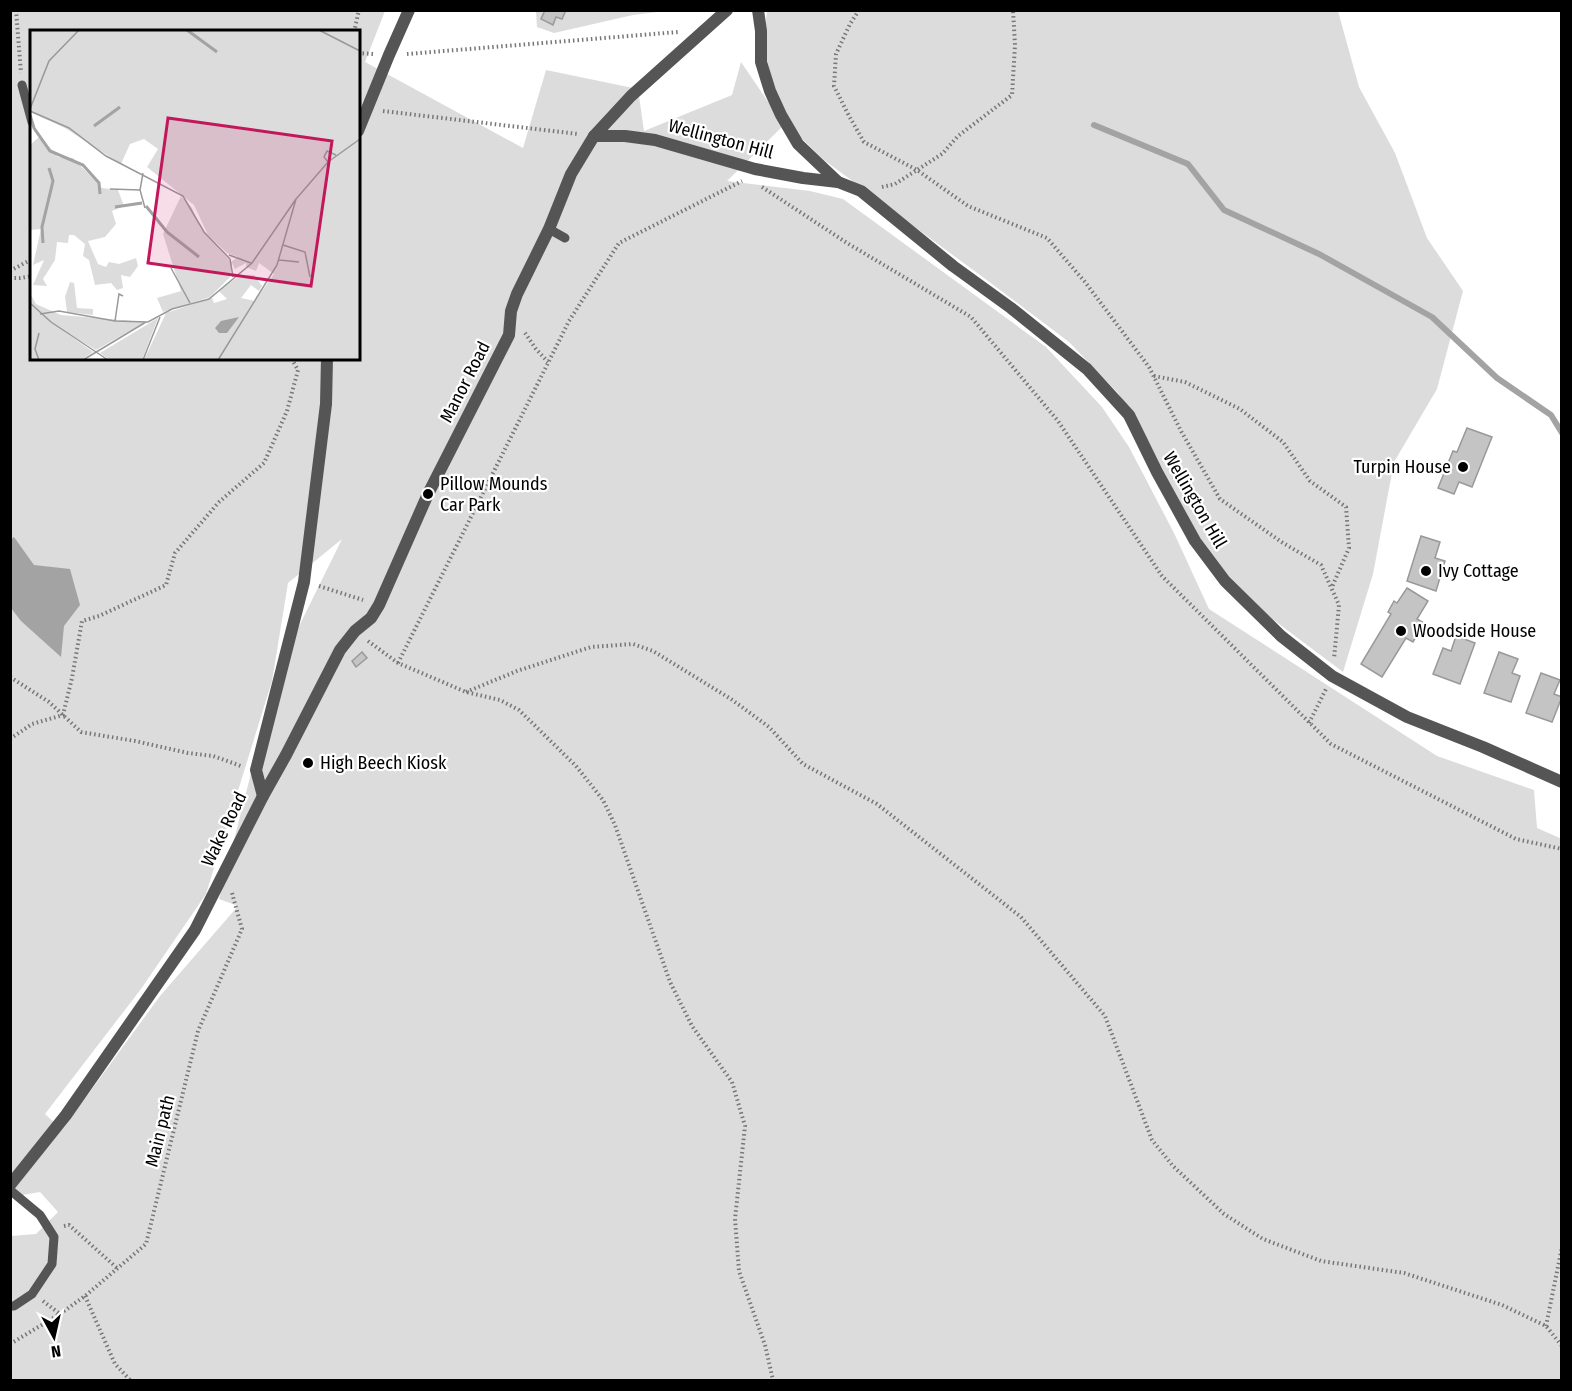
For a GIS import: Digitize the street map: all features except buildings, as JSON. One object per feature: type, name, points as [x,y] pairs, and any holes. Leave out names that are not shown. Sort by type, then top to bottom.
[{"type":"street","points":[[360,126],[409,10]]},
{"type":"street","name":"Manor Road","points":[[262,795],[286,755],[340,650],[371,618],[379,605],[428,494],[509,335],[511,311],[517,294],[549,229],[571,174],[594,136],[631,96],[727,10]]},
{"type":"street","name":"Wellington Hill","points":[[758,10],[761,62],[770,91],[781,115],[798,144],[838,182]]},
{"type":"street","name":"Wellington Hill","points":[[594,136],[626,136],[656,140],[755,169],[838,182],[861,191],[953,266],[1011,308],[1087,369],[1129,415],[1195,541],[1225,581],[1281,636],[1332,676],[1407,717],[1562,782]]},
{"type":"street","name":"Wake Road","points":[[10,1185],[66,1115],[195,930],[262,795],[256,770],[304,582],[326,404],[327,360]]},
{"type":"lane","points":[[22,86],[30,115]]},
{"type":"lane","points":[[549,229],[565,238]]},
{"type":"lane","points":[[10,1190],[40,1215],[54,1237],[52,1264],[32,1294],[15,1306],[10,1306]]},
{"type":"path","points":[[16,10],[22,86]]},
{"type":"path","points":[[354,30],[359,10]]},
{"type":"path","points":[[859,10],[836,54],[834,86],[864,142],[917,170],[968,206],[1047,238],[1085,282],[1149,367],[1181,431],[1220,499],[1283,543],[1321,565],[1339,605],[1332,676],[1309,723]]},
{"type":"path","points":[[861,191],[895,184],[942,154],[958,136],[1012,95],[1015,45],[1013,10]]},
{"type":"path","points":[[389,55],[705,30]]},
{"type":"path","points":[[367,110],[594,136]]},
{"type":"path","points":[[398,663],[569,321],[619,243],[748,178],[737,175]]},
{"type":"path","points":[[758,185],[848,243],[971,317],[1058,421],[1162,576],[1331,744],[1516,839],[1562,849]]},
{"type":"path","points":[[10,271],[30,260]]},
{"type":"path","points":[[10,278],[30,276]]},
{"type":"path","points":[[520,330],[526,334],[548,363]]},
{"type":"path","points":[[63,715],[82,621],[99,616],[166,585],[175,553],[219,502],[264,463],[287,411],[298,370],[292,360]]},
{"type":"path","points":[[1154,375],[1185,382],[1240,409],[1283,442],[1310,481],[1346,507],[1349,548],[1331,588]]},
{"type":"path","points":[[304,582],[379,605]]},
{"type":"path","points":[[356,631],[398,663],[466,692],[500,700],[519,710],[576,766],[603,800],[615,825],[670,982],[692,1026],[732,1082],[745,1126],[735,1219],[739,1271],[765,1345],[773,1380]]},
{"type":"path","points":[[466,692],[517,671],[591,647],[633,644],[653,651],[731,699],[769,727],[803,764],[877,804],[1021,917],[1105,1016],[1152,1140],[1173,1166],[1224,1214],[1263,1239],[1321,1261],[1404,1273],[1502,1305],[1546,1326],[1562,1346]]},
{"type":"path","points":[[10,677],[49,702],[81,732],[213,756],[256,770]]},
{"type":"path","points":[[10,739],[32,724],[63,715]]},
{"type":"path","name":"Main path","points":[[10,1344],[85,1296],[146,1244],[198,1030],[242,929],[226,867]]},
{"type":"path","points":[[49,1229],[69,1225],[117,1268]]},
{"type":"path","points":[[1546,1326],[1562,1247]]},
{"type":"path","points":[[32,1294],[60,1314]]},
{"type":"path","points":[[85,1296],[115,1365],[130,1380]]},
{"type":"shaded area","points":[[10,11],[385,11],[365,62],[523,148],[546,70],[638,89],[644,131],[732,95],[741,62],[784,125],[727,181],[810,191],[843,199],[1046,347],[1102,407],[1129,447],[1174,533],[1209,609],[1437,756],[1534,790],[1537,828],[1562,839],[1561,1380],[11,1380],[11,1236],[36,1234],[58,1212],[40,1192],[10,1197]],"holes":[[[342,539],[277,671],[219,899],[238,906],[160,996],[62,1130],[45,1114],[141,989],[206,894],[272,681],[288,583]]]},
{"type":"shaded area","points":[[536,11],[665,11],[633,15],[554,33],[537,27]]},
{"type":"shaded area","points":[[767,11],[1338,11],[1359,87],[1395,153],[1427,238],[1463,291],[1437,389],[1394,462],[1373,574],[1343,672],[1271,618],[1226,576],[1199,537],[1150,446],[1118,393],[1069,342],[824,160],[789,126],[773,85],[765,51]]},
{"type":"shaded area","points":[[14,537],[34,565],[70,569],[80,605],[64,626],[61,657],[21,621],[11,608],[10,540]]},
{"type":"waterway","points":[[1094,125],[1188,164],[1224,210],[1319,254],[1432,317],[1497,378],[1551,415],[1562,433]]},
{"type":"place","name":"Turpin House","points":[[1463,467]]},
{"type":"place","name":"Pillow Mounds Car Park","points":[[428,494]]},
{"type":"place","name":"Ivy Cottage","points":[[1426,571]]},
{"type":"place","name":"Woodside House","points":[[1401,631]]},
{"type":"place","name":"High Beech Kiosk","points":[[308,763]]}]
